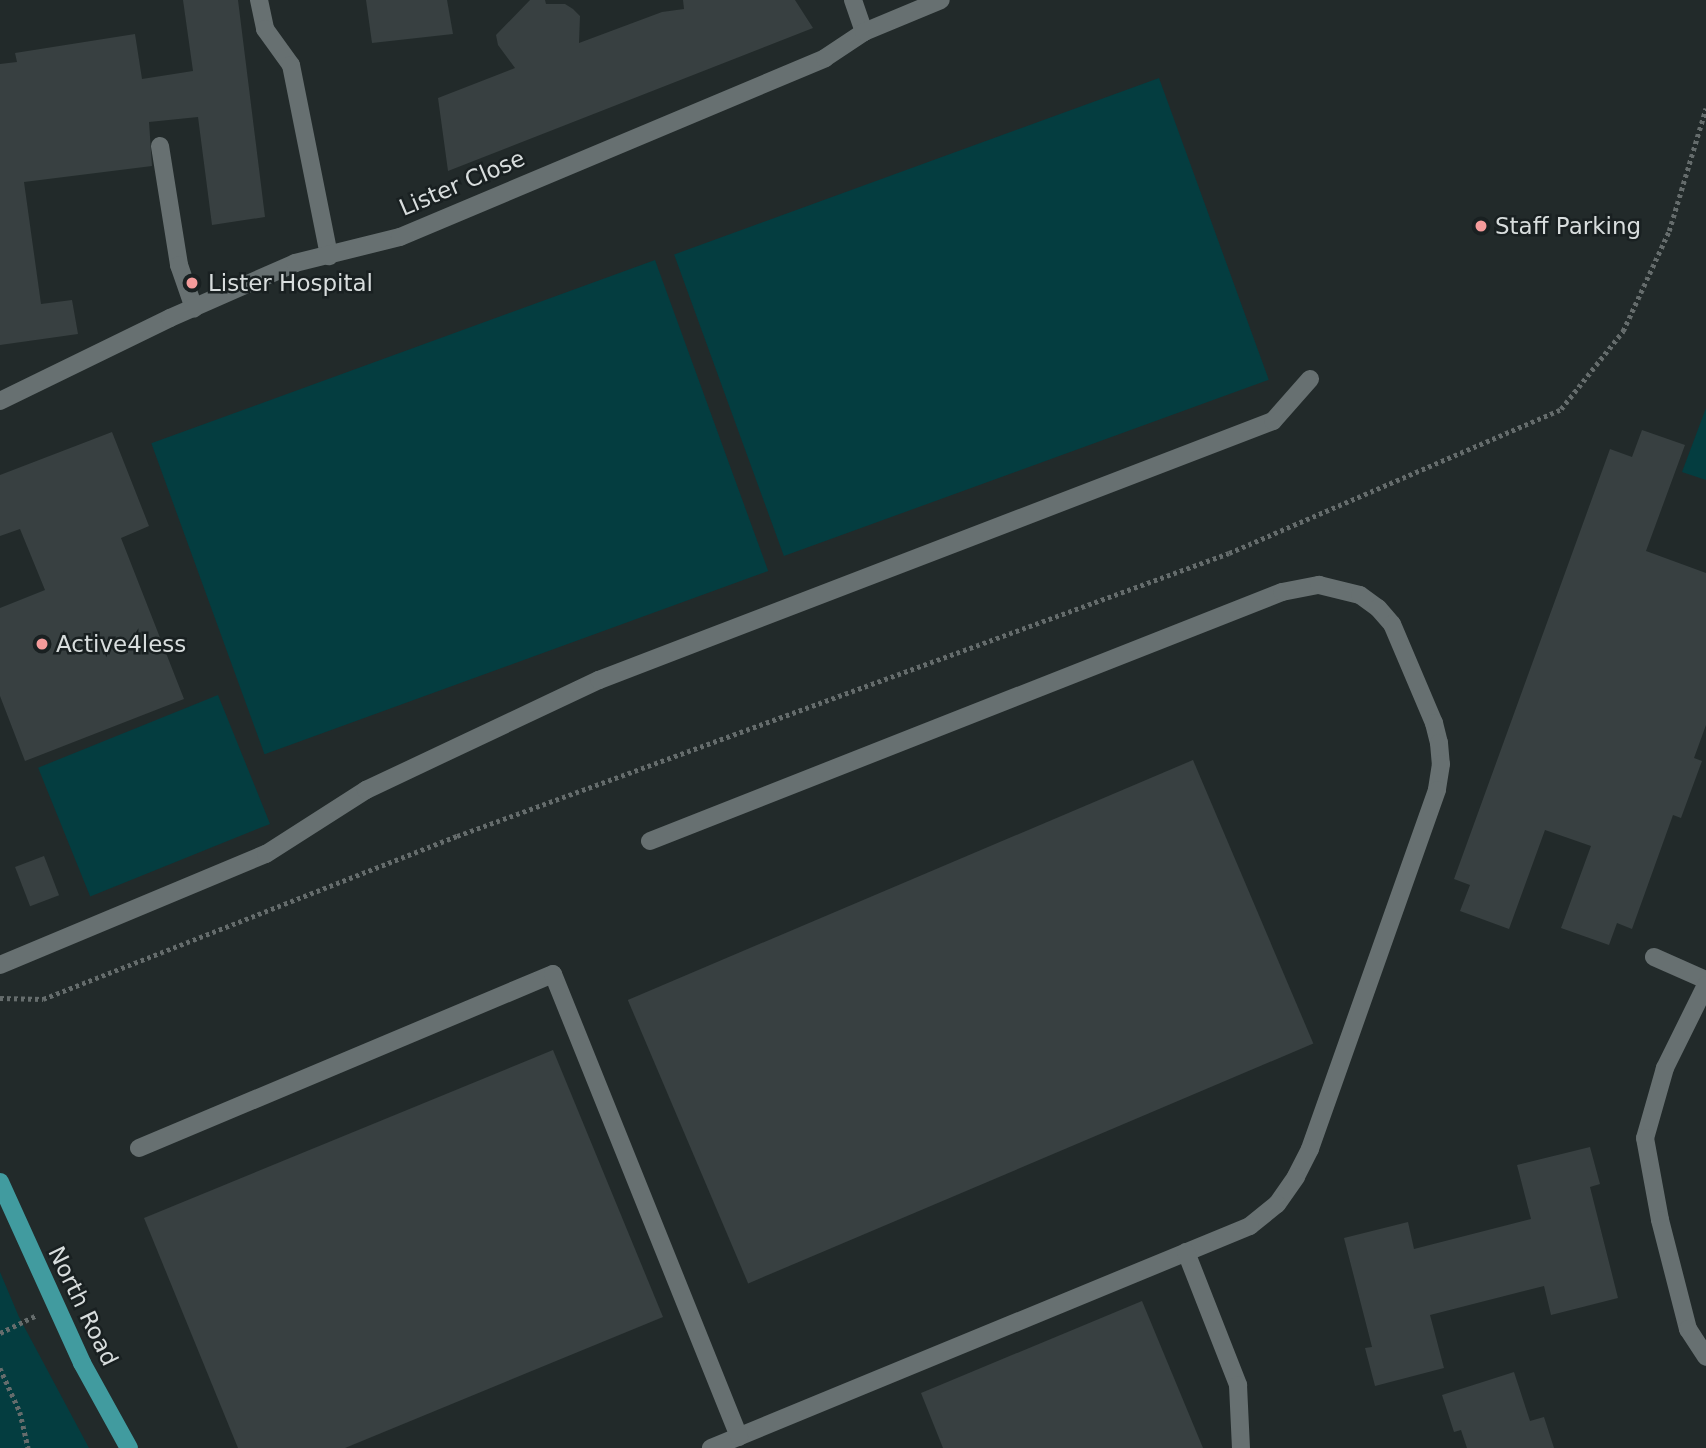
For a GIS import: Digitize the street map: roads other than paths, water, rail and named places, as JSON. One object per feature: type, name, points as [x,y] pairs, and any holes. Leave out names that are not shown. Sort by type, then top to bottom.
[{"type":"main road","name":"North Road","points":[[0,1182],[55,1307],[129,1448]]},
{"type":"street","points":[[259,0],[270,39],[291,65],[329,256]]},
{"type":"street","points":[[853,0],[864,32]]},
{"type":"street","name":"Lister Close","points":[[0,401],[295,263],[400,237],[825,58],[864,32],[941,0]]},
{"type":"street","points":[[160,146],[179,265],[194,308]]},
{"type":"street","points":[[0,965],[266,854],[366,790],[599,680],[1273,421],[1310,379]]},
{"type":"street","points":[[650,841],[1282,592],[1319,585],[1360,595],[1378,608],[1392,624],[1434,723],[1439,743],[1441,764],[1437,790],[1305,1158],[1277,1204],[1250,1226],[711,1448]]},
{"type":"street","points":[[1654,957],[1706,983],[1665,1068],[1645,1138],[1660,1220],[1688,1329],[1706,1357]]},
{"type":"street","points":[[139,1148],[553,974],[739,1437]]},
{"type":"street","points":[[1186,1252],[1238,1385],[1241,1448]]},
{"type":"place","name":"Staff Parking","points":[[1481,226]]},
{"type":"place","name":"Lister Hospital","points":[[192,283]]},
{"type":"place","name":"Active4less","points":[[42,644]]}]
